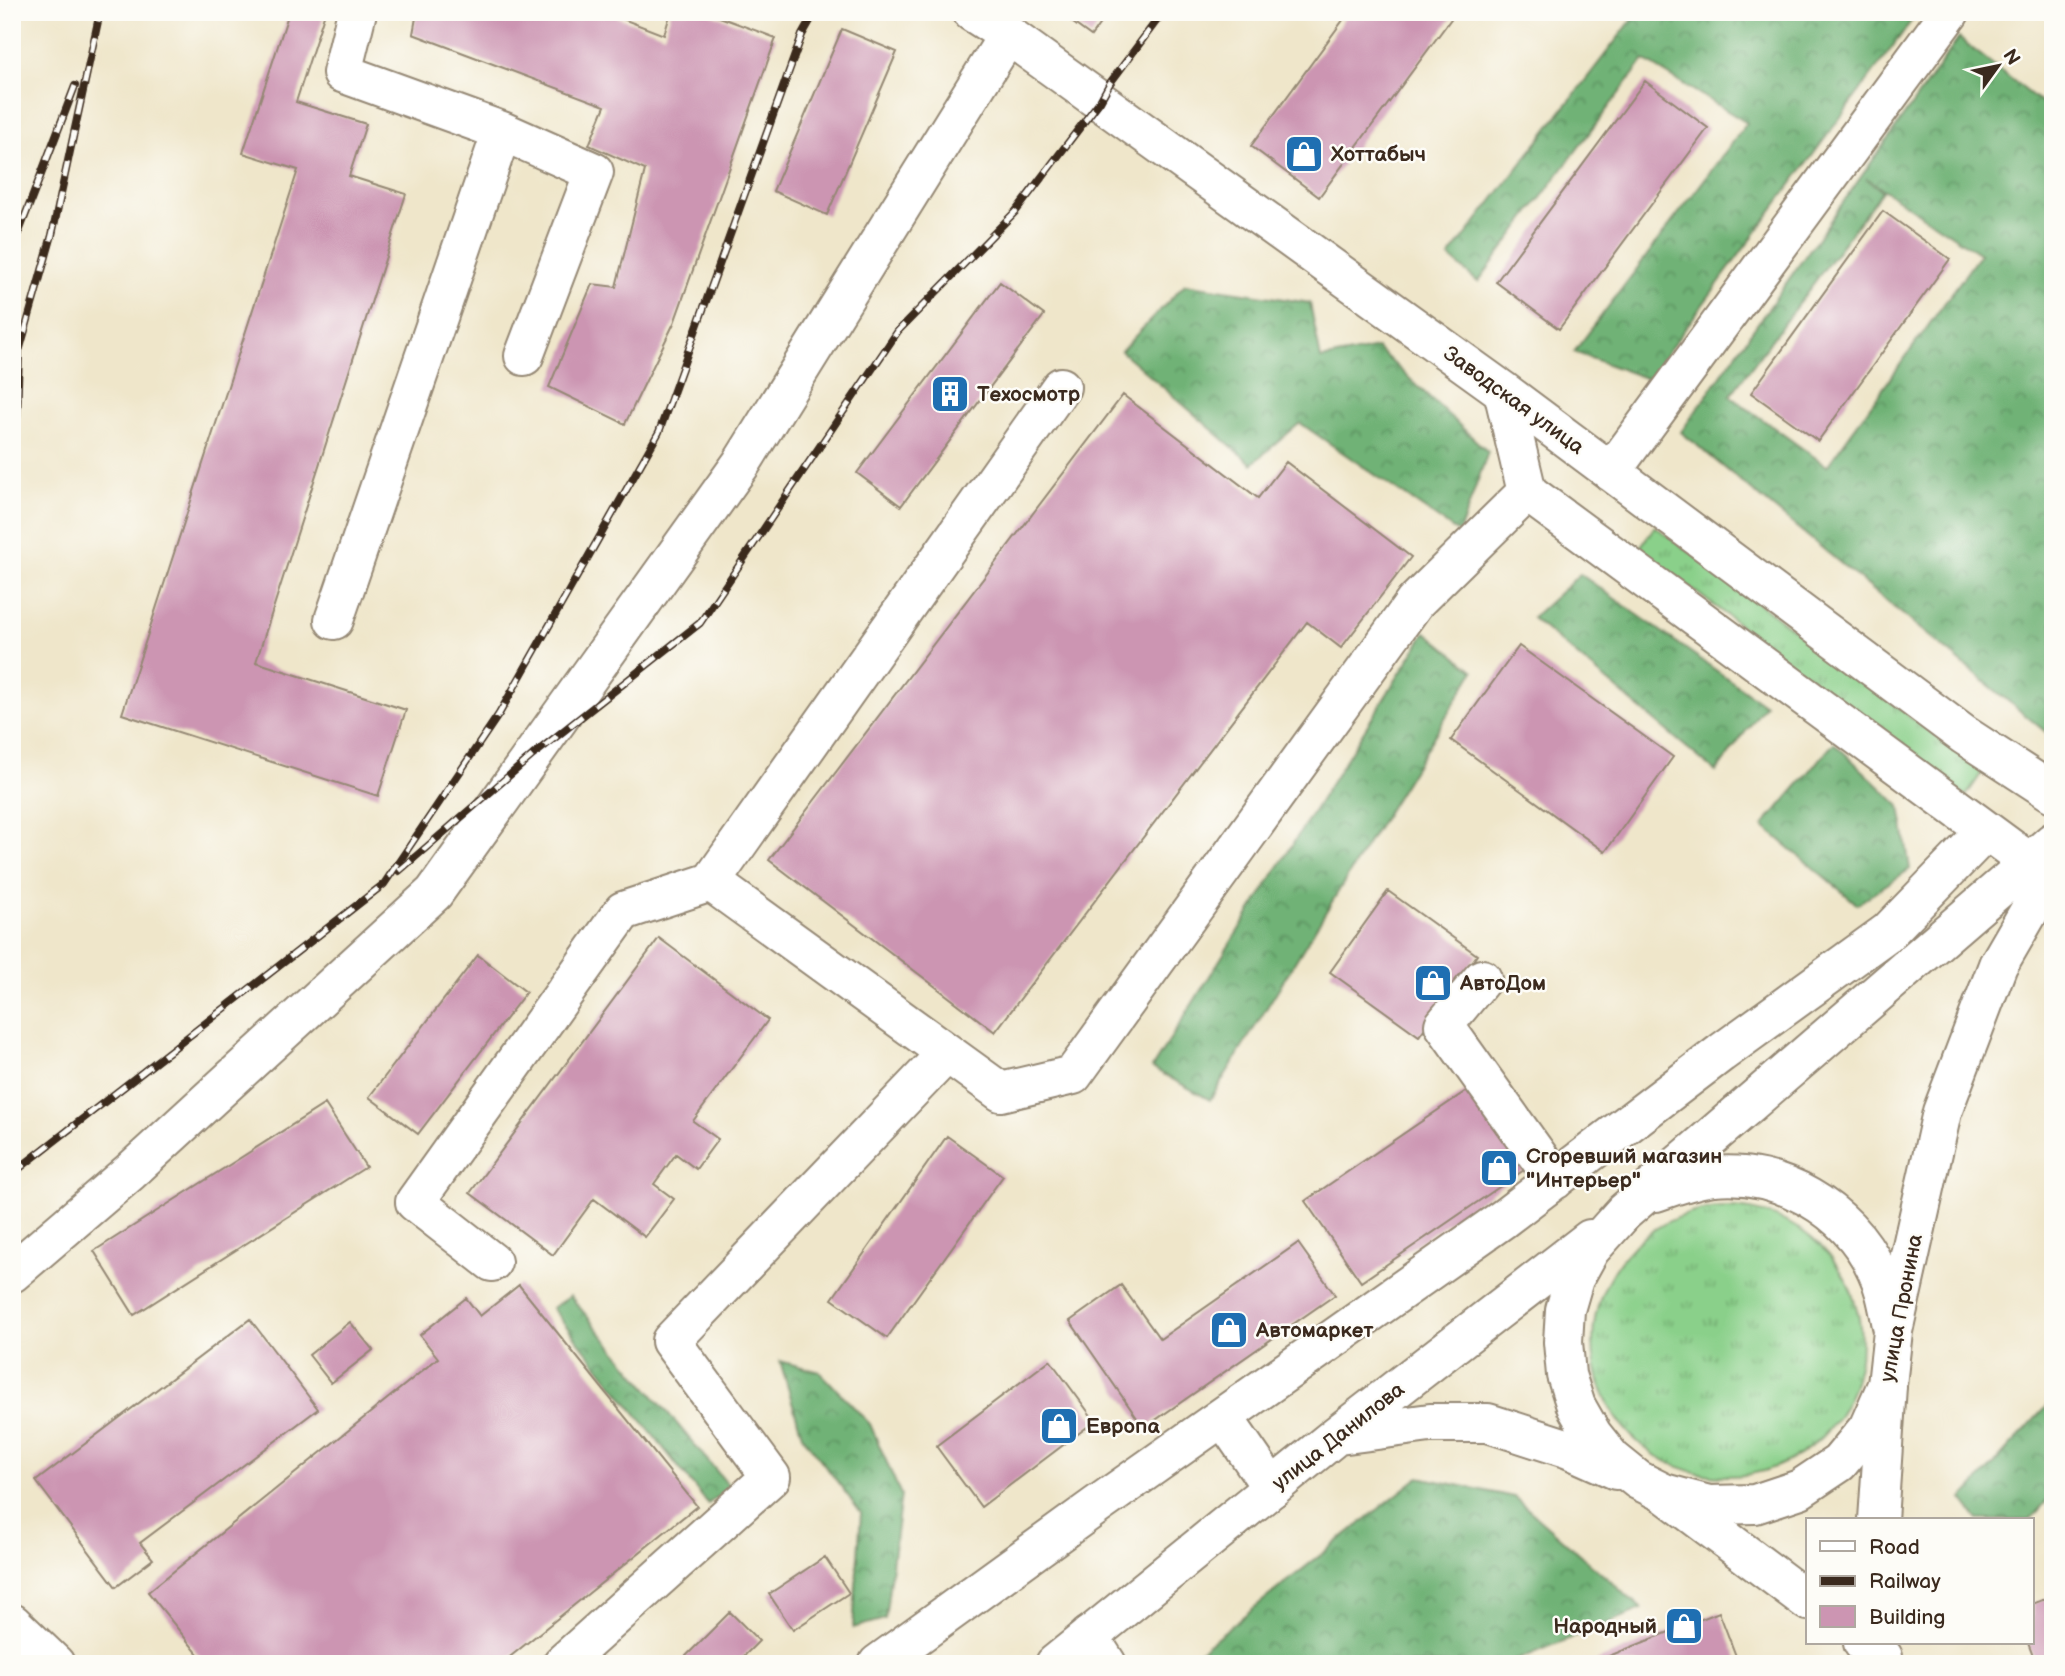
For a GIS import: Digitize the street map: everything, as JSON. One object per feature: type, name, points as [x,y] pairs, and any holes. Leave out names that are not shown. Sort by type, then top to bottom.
[{"type":"main road","points":[[357,12],[342,73],[502,131],[594,172],[524,356]]},
{"type":"main road","name":"Заводская улица","points":[[972,12],[1008,35],[1503,391],[1964,735],[2053,793]]},
{"type":"main road","points":[[1611,472],[1950,12]]},
{"type":"main road","points":[[12,1273],[130,1172],[434,893],[741,464],[1008,35]]},
{"type":"main road","points":[[334,620],[502,131]]},
{"type":"main road","points":[[492,1262],[415,1202],[623,911],[711,881],[1061,387]]},
{"type":"main road","points":[[1503,391],[1527,492],[1986,831],[2045,858]]},
{"type":"main road","points":[[711,881],[1001,1092],[1073,1075],[1415,602],[1527,492]]},
{"type":"main road","points":[[878,1664],[1492,1227],[1721,1052],[1888,932],[1986,831]]},
{"type":"main road","name":"улица Пронина","points":[[2045,858],[1998,965],[1942,1112],[1892,1331],[1887,1385],[1868,1427],[1839,1463],[1800,1489],[1755,1504],[1709,1505],[1651,1486],[1612,1459],[1591,1434],[1576,1406],[1566,1375],[1563,1342],[1565,1310],[1574,1279],[1590,1250],[1624,1212],[2045,858]]},
{"type":"main road","points":[[1482,979],[1444,1025],[1555,1180]]},
{"type":"main road","points":[[562,1664],[771,1477],[671,1341],[947,1053]]},
{"type":"main road","points":[[1624,1212],[1661,1190],[1682,1182],[1714,1176],[1747,1177],[1779,1184],[1809,1197],[1836,1216],[1858,1240],[1876,1268],[1887,1299],[1892,1331]]},
{"type":"main road","name":"улица Данилова","points":[[1055,1664],[1098,1650],[1272,1488],[1624,1212]]},
{"type":"main road","points":[[1878,1518],[1887,1385]]},
{"type":"main road","points":[[1223,1417],[1272,1488]]},
{"type":"main road","points":[[1337,1435],[1430,1423],[1488,1423],[1569,1449],[1651,1486],[1806,1600]]},
{"type":"main road","points":[[12,1623],[55,1664]]},
{"type":"green space","points":[[1638,12],[1918,12],[1648,379],[1574,352],[1747,123],[1644,60],[1478,282],[1449,257]]},
{"type":"green space","points":[[1959,38],[2053,112],[2053,738],[1681,432]],"holes":[[[1866,178],[1980,254],[1827,466],[1730,396],[1882,191]]]},
{"type":"green space","points":[[1185,284],[1310,303],[1321,359],[1377,348],[1488,452],[1459,533],[1300,423],[1252,464],[1121,351]]},
{"type":"green space","points":[[1655,526],[1983,771],[1966,796],[1639,549]]},
{"type":"green space","points":[[1580,574],[1765,705],[1716,772],[1532,618]]},
{"type":"green space","points":[[1426,632],[1474,671],[1210,1100],[1152,1068]]},
{"type":"green space","points":[[1834,743],[1900,806],[1910,869],[1857,904],[1763,826]]},
{"type":"green space","points":[[1727,1208],[1778,1218],[1822,1247],[1851,1291],[1861,1342],[1851,1393],[1822,1437],[1778,1466],[1727,1476],[1676,1466],[1632,1437],[1603,1393],[1593,1342],[1603,1291],[1632,1247],[1676,1218]]},
{"type":"green space","points":[[570,1296],[730,1487],[708,1504],[552,1308]]},
{"type":"green space","points":[[780,1361],[820,1372],[870,1424],[901,1495],[885,1619],[853,1628],[861,1513],[802,1435]]},
{"type":"green space","points":[[2053,1399],[2053,1494],[2032,1518],[1976,1518],[1962,1499]]},
{"type":"green space","points":[[1419,1477],[1514,1497],[1642,1609],[1507,1664],[1183,1664]]},
{"type":"building","points":[[289,12],[325,12],[296,102],[366,124],[349,176],[406,194],[256,662],[406,710],[378,796],[122,714],[298,170],[243,153]]},
{"type":"building","points":[[417,12],[605,12],[664,35],[671,12],[706,12],[776,38],[674,323],[625,424],[549,387],[592,284],[616,287],[645,170],[589,145],[605,106],[413,34]]},
{"type":"building","points":[[1058,12],[1108,12],[1091,36]]},
{"type":"building","points":[[1349,12],[1456,12],[1319,197],[1251,146]]},
{"type":"building","points":[[842,29],[897,52],[827,215],[773,191]]},
{"type":"building","points":[[1645,81],[1708,128],[1559,329],[1496,282]]},
{"type":"building","points":[[1883,211],[1950,259],[1818,441],[1751,393]]},
{"type":"building","name":"Техосмотр","points":[[1000,282],[1044,315],[901,506],[857,473]]},
{"type":"building","points":[[1123,395],[1258,498],[1286,462],[1411,557],[1341,648],[1307,622],[995,1032],[769,860]]},
{"type":"building","points":[[1519,646],[1673,757],[1605,852],[1451,740]]},
{"type":"building","points":[[1388,891],[1477,955],[1419,1036],[1330,972]]},
{"type":"building","points":[[659,938],[768,1020],[693,1121],[718,1139],[696,1169],[676,1154],[654,1184],[674,1199],[645,1237],[594,1199],[553,1255],[470,1193]]},
{"type":"building","points":[[478,955],[526,992],[418,1134],[369,1097]]},
{"type":"building","points":[[1469,1089],[1524,1170],[1361,1282],[1305,1201]]},
{"type":"building","points":[[325,1104],[366,1167],[134,1315],[94,1251]]},
{"type":"building","points":[[947,1136],[1003,1176],[887,1338],[832,1299]]},
{"type":"building","name":"Автомаркет","points":[[1298,1243],[1335,1295],[1144,1428],[1070,1321],[1121,1285],[1160,1339]]},
{"type":"building","points":[[519,1285],[697,1506],[501,1664],[206,1664],[148,1592],[438,1358],[420,1335],[466,1298],[480,1316]]},
{"type":"building","points":[[250,1319],[318,1409],[140,1543],[153,1559],[116,1587],[36,1481]]},
{"type":"building","points":[[350,1322],[373,1350],[331,1383],[309,1355]]},
{"type":"building","points":[[1050,1360],[1095,1421],[981,1507],[936,1446]]},
{"type":"building","points":[[825,1557],[849,1593],[793,1630],[769,1594]]},
{"type":"building","points":[[2053,1596],[2053,1664],[2036,1664],[2028,1644],[2034,1644],[2034,1603]]},
{"type":"building","points":[[730,1612],[759,1641],[736,1664],[678,1664]]},
{"type":"building","points":[[1719,1612],[1739,1664],[1589,1664]]},
{"type":"railway","points":[[12,362],[20,348],[52,235],[100,12]]},
{"type":"railway","points":[[12,1174],[384,884],[499,714],[659,432],[802,35],[815,12]]},
{"type":"railway","points":[[399,871],[533,755],[700,623],[898,331],[1016,211],[1100,101],[1110,83],[1163,12]]},
{"type":"railway","points":[[12,250],[75,86]]},
{"type":"railway","points":[[12,432],[17,419],[19,352]]},
{"type":"place","name":"Хоттабыч","points":[[1304,154]]},
{"type":"place","name":"Техосмотр","points":[[950,394]]},
{"type":"place","name":"АвтоДом","points":[[1433,983]]},
{"type":"place","name":"Сгоревший магазин \"Интерьер\"","points":[[1499,1168]]},
{"type":"place","name":"Автомаркет","points":[[1229,1330]]},
{"type":"place","name":"Европа","points":[[1059,1426]]},
{"type":"place","name":"Народный","points":[[1684,1626]]}]
